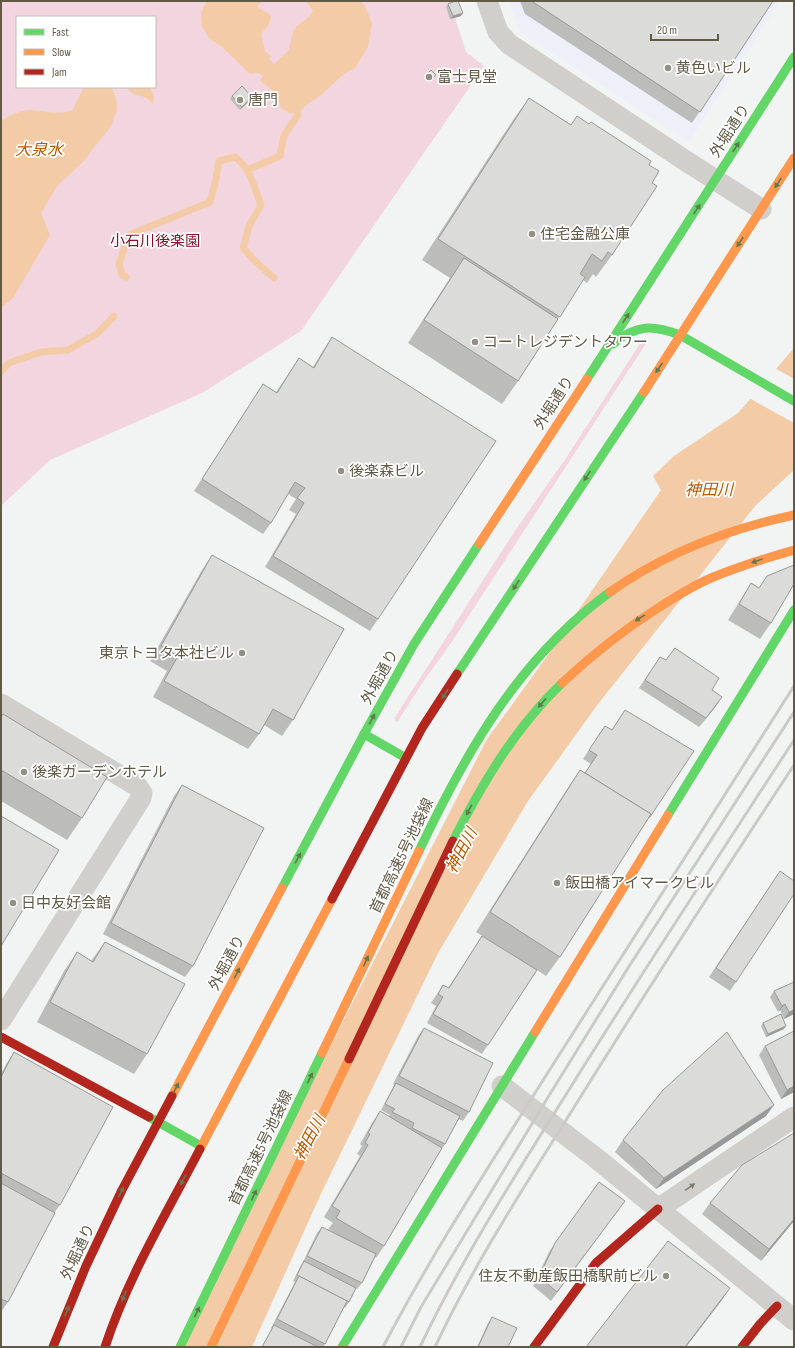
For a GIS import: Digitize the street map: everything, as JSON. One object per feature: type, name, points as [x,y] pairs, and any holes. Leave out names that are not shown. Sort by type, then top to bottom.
[{"type":"main road","name":"外堀通り","points":[[53,1347],[86,1266],[122,1190],[364,734],[414,644],[794,57]]},
{"type":"main road","points":[[105,1347],[114,1320],[133,1276],[426,722],[680,335],[794,158]]},
{"type":"main road","points":[[605,351],[620,336],[642,328],[650,327],[667,330],[680,335],[754,379],[794,400]]},
{"type":"main road","name":"首都高速5号池袋線","points":[[180,1347],[427,834],[468,756],[502,702],[537,660],[574,621],[594,604],[639,573],[694,545],[754,524],[794,515]]},
{"type":"main road","points":[[211,1347],[451,846],[491,772],[508,745],[545,699],[566,678],[588,658],[635,622],[685,591],[710,578],[765,558],[794,550]]},
{"type":"main road","points":[[342,1347],[794,610]]},
{"type":"main road","points":[[364,734],[406,758]]},
{"type":"main road","points":[[1,1037],[201,1146]]},
{"type":"main road","points":[[534,1347],[596,1263],[658,1209]]},
{"type":"main road","points":[[742,1347],[760,1324],[786,1304]]},
{"type":"street","points":[[487,1],[498,32],[509,44],[761,209]]},
{"type":"street","points":[[1,704],[137,786],[142,793],[141,798],[1,1020]]},
{"type":"street","points":[[502,1086],[596,1158],[658,1209],[786,1304],[794,1320]]},
{"type":"street","points":[[658,1209],[794,1117]]},
{"type":"shaded area","name":"黄色いビル","points":[[509,1],[780,1],[689,142],[519,32]]},
{"type":"green space","name":"小石川後楽園","points":[[1,1],[456,1],[461,16],[455,18],[466,52],[484,66],[301,331],[202,393],[50,460],[1,506]]},
{"type":"green space","points":[[645,339],[645,345],[453,640],[396,722],[394,719],[514,532],[566,458],[641,342]]},
{"type":"water","points":[[207,1],[262,1],[257,7],[271,15],[271,18],[261,34],[265,51],[271,56],[269,59],[274,64],[289,50],[293,31],[310,16],[313,11],[306,1],[361,1],[365,6],[372,23],[368,47],[355,68],[344,74],[320,96],[306,105],[298,115],[291,113],[280,106],[271,89],[260,81],[263,76],[258,73],[250,74],[223,48],[209,38],[202,26],[201,12]]},
{"type":"water","name":"大泉水","points":[[84,88],[112,88],[116,97],[117,110],[111,126],[83,162],[58,185],[41,213],[50,235],[13,298],[1,308],[1,121],[17,113],[28,110],[55,112],[72,111]]},
{"type":"water","points":[[128,88],[150,88],[154,96],[153,104],[146,98],[133,94]]},
{"type":"water","name":"神田川","points":[[794,348],[794,470],[756,505],[598,704],[528,801],[437,955],[319,1198],[252,1347],[177,1347],[487,739],[543,662],[661,490],[653,476],[674,456],[738,413]]},
{"type":"pier","points":[[775,368],[794,379],[794,423],[749,398]]},
{"type":"building","points":[[458,1],[463,13],[453,16],[448,4]]},
{"type":"building","name":"黄色いビル","points":[[532,1],[773,1],[700,112]]},
{"type":"building","points":[[431,70],[436,75],[431,79],[427,74]]},
{"type":"building","name":"唐門","points":[[242,86],[252,97],[242,107],[232,96]]},
{"type":"building","name":"住宅金融公庫","points":[[529,98],[571,125],[577,116],[589,124],[591,122],[651,161],[649,165],[659,171],[652,183],[657,186],[612,255],[608,252],[602,261],[592,254],[580,274],[585,277],[560,317],[438,239]]},
{"type":"building","name":"コートレジデントタワー","points":[[464,258],[558,319],[518,381],[424,320]]},
{"type":"building","name":"後楽森ビル","points":[[332,337],[496,441],[378,619],[273,556],[304,503],[297,498],[305,488],[295,482],[271,523],[202,479],[263,384],[277,393],[299,358],[314,368]]},
{"type":"building","name":"東京トヨタ本社ビル","points":[[212,555],[344,629],[293,720],[273,709],[259,734],[164,681],[178,656],[161,646]]},
{"type":"building","points":[[794,565],[794,584],[771,623],[739,604],[751,583],[759,588],[767,576]]},
{"type":"building","points":[[675,648],[719,678],[712,690],[722,697],[706,718],[645,680],[660,657],[666,660]]},
{"type":"building","points":[[625,710],[694,751],[650,817],[651,814],[585,773],[597,755],[589,750],[605,726],[612,730]]},
{"type":"building","points":[[3,714],[107,777],[82,818],[1,770],[1,717]]},
{"type":"building","name":"飯田橋アイマークビル","points":[[580,770],[651,814],[560,957],[490,912]]},
{"type":"building","points":[[182,785],[264,828],[193,966],[111,923]]},
{"type":"building","name":"日中友好会館","points":[[1,816],[59,850],[1,946]]},
{"type":"building","points":[[780,871],[794,881],[794,894],[736,982],[716,968]]},
{"type":"building","points":[[482,936],[537,970],[488,1045],[433,1014],[443,997],[438,994],[443,985],[449,988]]},
{"type":"building","points":[[105,942],[185,984],[147,1054],[50,1002],[77,952],[93,962]]},
{"type":"building","points":[[794,982],[794,1010],[789,1012],[785,1004],[782,1006],[774,991]]},
{"type":"building","points":[[781,1014],[786,1026],[768,1034],[763,1023]]},
{"type":"building","points":[[424,1028],[493,1063],[469,1112],[399,1076]]},
{"type":"building","points":[[794,1031],[794,1086],[787,1090],[765,1046]]},
{"type":"building","points":[[727,1032],[774,1105],[664,1178],[623,1140],[663,1090]]},
{"type":"building","points":[[14,1052],[113,1107],[60,1205],[1,1173],[1,1077]]},
{"type":"building","points":[[396,1083],[460,1116],[445,1144],[412,1128],[414,1123],[392,1112],[395,1109],[385,1104]]},
{"type":"building","points":[[380,1111],[442,1148],[384,1246],[336,1218],[340,1211],[332,1206],[368,1145],[365,1143],[370,1134],[368,1133]]},
{"type":"building","points":[[794,1133],[794,1219],[769,1249],[710,1203],[742,1165]]},
{"type":"building","points":[[599,1182],[625,1201],[557,1292],[539,1277],[555,1243]]},
{"type":"building","points":[[1,1183],[55,1213],[8,1302],[1,1299]]},
{"type":"building","points":[[322,1227],[376,1254],[362,1283],[307,1256]]},
{"type":"building","name":"住友不動産飯田橋駅前ビル","points":[[668,1241],[730,1288],[685,1347],[586,1347]]},
{"type":"building","points":[[304,1261],[356,1288],[349,1302],[297,1275]]},
{"type":"building","points":[[299,1276],[347,1301],[325,1344],[277,1319]]},
{"type":"building","points":[[492,1317],[517,1328],[508,1347],[478,1347]]},
{"type":"building","points":[[274,1325],[318,1347],[262,1347]]},
{"type":"waterway","points":[[247,170],[280,156],[284,135],[298,115]]},
{"type":"waterway","points":[[126,277],[122,275],[119,264],[129,235],[210,202],[219,161],[235,157],[245,167],[254,185],[261,205],[249,226],[243,248],[274,278]]},
{"type":"waterway","points":[[1,372],[9,363],[41,352],[68,350],[98,333],[114,316]]},
{"type":"railway","points":[[383,1347],[439,1247],[479,1182],[794,686]]},
{"type":"railway","points":[[401,1347],[421,1307],[550,1094],[628,968],[794,712]]},
{"type":"railway","points":[[420,1347],[453,1282],[509,1186],[623,1004],[794,740]]},
{"type":"railway","points":[[435,1347],[466,1286],[518,1197],[655,979],[794,765]]},
{"type":"traffic: fast","points":[[587,379],[794,57]]},
{"type":"traffic: fast","points":[[613,344],[621,337],[637,330],[645,328],[661,329],[680,335],[794,401]]},
{"type":"traffic: fast","points":[[457,674],[644,392]]},
{"type":"traffic: fast","points":[[282,888],[414,644],[479,544]]},
{"type":"traffic: fast","points":[[419,851],[456,778],[498,709],[548,646],[578,618],[610,592]]},
{"type":"traffic: fast","points":[[668,815],[794,610]]},
{"type":"traffic: fast","points":[[453,841],[488,778],[501,758],[529,719],[562,683]]},
{"type":"traffic: fast","points":[[364,734],[406,758]]},
{"type":"traffic: fast","points":[[342,1347],[535,1032]]},
{"type":"traffic: fast","points":[[180,1347],[322,1053]]},
{"type":"traffic: fast","points":[[149,1117],[201,1146]]},
{"type":"traffic: slow","points":[[644,392],[794,158]]},
{"type":"traffic: slow","points":[[479,544],[587,379]]},
{"type":"traffic: slow","points":[[610,592],[653,565],[698,544],[745,527],[794,515]]},
{"type":"traffic: slow","points":[[562,683],[620,634],[645,616],[684,592],[704,581],[731,570],[794,550]]},
{"type":"traffic: slow","points":[[535,1032],[668,815]]},
{"type":"traffic: slow","points":[[322,1053],[419,851]]},
{"type":"traffic: slow","points":[[172,1096],[282,888]]},
{"type":"traffic: slow","points":[[200,1149],[332,899]]},
{"type":"traffic: slow","points":[[211,1347],[349,1059]]},
{"type":"traffic: jam","points":[[332,899],[422,728],[457,674]]},
{"type":"traffic: jam","points":[[349,1059],[453,841]]},
{"type":"traffic: jam","points":[[1,1037],[149,1117]]},
{"type":"traffic: jam","points":[[53,1347],[86,1266],[122,1190],[172,1096]]},
{"type":"traffic: jam","points":[[105,1347],[114,1321],[136,1271],[200,1149]]},
{"type":"traffic: jam","points":[[534,1347],[596,1263],[658,1209]]},
{"type":"traffic: jam","points":[[742,1347],[760,1324],[777,1306]]},
{"type":"place","name":"黄色いビル","points":[[668,68]]},
{"type":"place","name":"富士見堂","points":[[429,77]]},
{"type":"place","name":"唐門","points":[[240,100]]},
{"type":"place","name":"住宅金融公庫","points":[[532,234]]},
{"type":"place","name":"コートレジデントタワー","points":[[475,342]]},
{"type":"place","name":"後楽森ビル","points":[[341,471]]},
{"type":"place","name":"東京トヨタ本社ビル","points":[[242,653]]},
{"type":"place","name":"後楽ガーデンホテル","points":[[24,772]]},
{"type":"place","name":"飯田橋アイマークビル","points":[[557,883]]},
{"type":"place","name":"日中友好会館","points":[[13,903]]},
{"type":"place","name":"住友不動産飯田橋駅前ビル","points":[[666,1276]]}]
